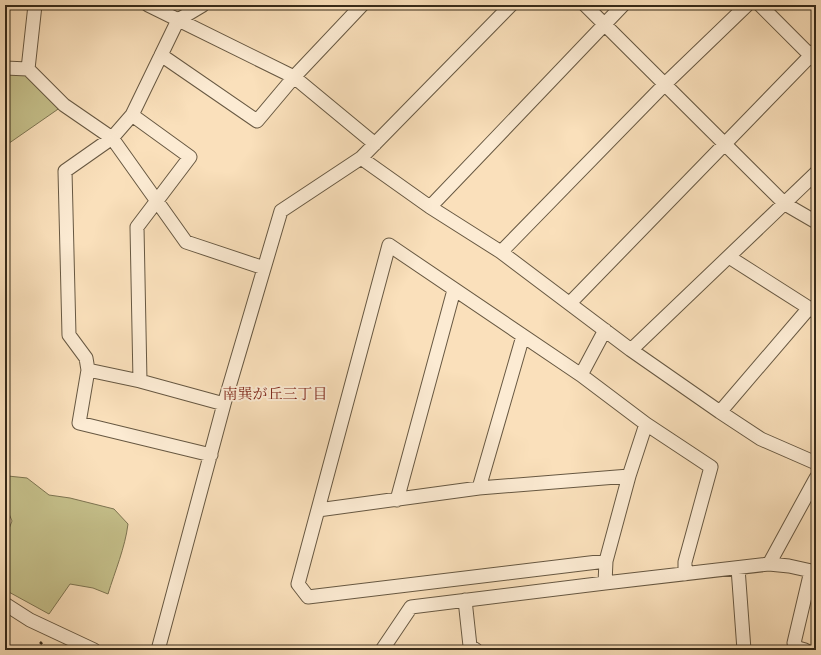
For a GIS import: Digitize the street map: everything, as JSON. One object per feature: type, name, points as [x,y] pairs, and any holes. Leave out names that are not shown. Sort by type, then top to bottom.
[{"type":"street","points":[[28,69],[35,5]]},
{"type":"street","points":[[148,5],[294,77],[375,144]]},
{"type":"street","points":[[203,5],[178,20],[132,115],[112,138],[65,171],[69,335],[86,358],[88,370],[79,423],[211,455]]},
{"type":"street","points":[[161,55],[257,121],[294,77],[362,5]]},
{"type":"street","points":[[158,650],[224,404],[281,211],[361,158],[511,5]]},
{"type":"street","points":[[585,5],[785,204],[816,222]]},
{"type":"street","points":[[430,207],[604,24],[624,5]]},
{"type":"street","points":[[501,252],[665,84],[747,5]]},
{"type":"street","points":[[570,303],[814,55],[760,5]]},
{"type":"street","points":[[5,68],[28,69],[64,105],[112,138],[186,242],[264,268]]},
{"type":"street","points":[[132,115],[190,157],[137,226],[140,381]]},
{"type":"street","points":[[361,158],[430,207],[501,252],[631,350],[720,412],[761,439],[816,463]]},
{"type":"street","points":[[631,350],[816,173]]},
{"type":"street","points":[[606,561],[308,597],[298,584],[389,245],[581,376],[646,424],[711,467],[685,562],[685,574]]},
{"type":"street","points":[[720,412],[812,310],[729,257]]},
{"type":"street","points":[[397,500],[454,290]]},
{"type":"street","points":[[581,376],[606,330]]},
{"type":"street","points":[[479,488],[523,336]]},
{"type":"street","points":[[88,370],[140,381],[224,404]]},
{"type":"street","points":[[605,583],[606,561],[629,476],[646,424]]},
{"type":"street","points":[[318,510],[479,488],[629,476]]},
{"type":"street","points":[[768,564],[816,478]]},
{"type":"street","points":[[382,650],[411,607],[768,564],[814,571],[794,643],[798,648],[805,650]]},
{"type":"street","points":[[738,568],[744,650]]},
{"type":"street","points":[[466,600],[470,646],[476,650]]},
{"type":"street","points":[[5,604],[30,620],[94,650]]},
{"type":"shaded area","points":[[5,68],[28,69],[64,105],[5,146]]},
{"type":"shaded area","points":[[8,476],[27,478],[49,495],[70,498],[114,509],[128,524],[122,551],[108,594],[93,588],[70,584],[49,614],[7,591],[5,585],[5,539],[12,521],[5,504],[5,479]]},
{"type":"district","name":"南巽が丘三丁目","points":[[275,394]]}]
